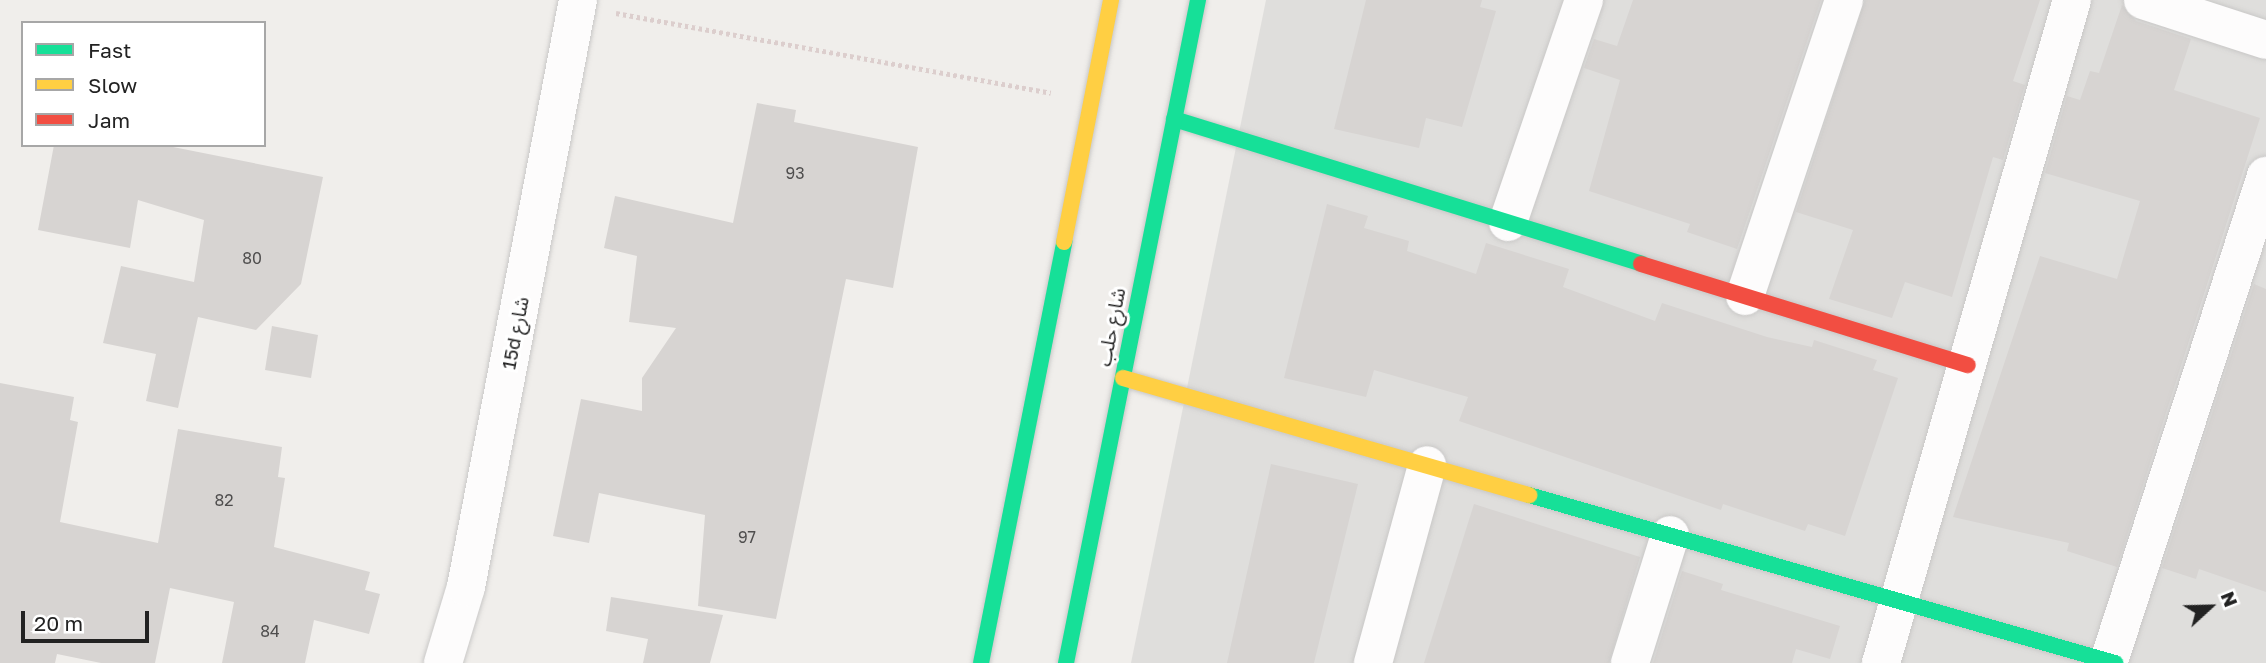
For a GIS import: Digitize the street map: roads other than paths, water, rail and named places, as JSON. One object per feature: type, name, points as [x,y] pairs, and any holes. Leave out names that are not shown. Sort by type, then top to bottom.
[{"type":"street","points":[[981,663],[1111,0]]},
{"type":"street","name":"شارع حلب","points":[[1066,663],[1198,0]]},
{"type":"street","points":[[1508,222],[1584,0]]},
{"type":"street","points":[[1745,296],[1844,0]]},
{"type":"street","points":[[1881,663],[2072,0]]},
{"type":"street","points":[[2143,0],[2266,40]]},
{"type":"street","name":"15d شارع","points":[[443,663],[466,587],[578,3]]},
{"type":"street","points":[[1174,119],[1968,365]]},
{"type":"street","points":[[1123,377],[2111,662],[2266,176]]},
{"type":"street","points":[[1373,663],[1427,464]]},
{"type":"street","points":[[1630,663],[1670,534]]}]
